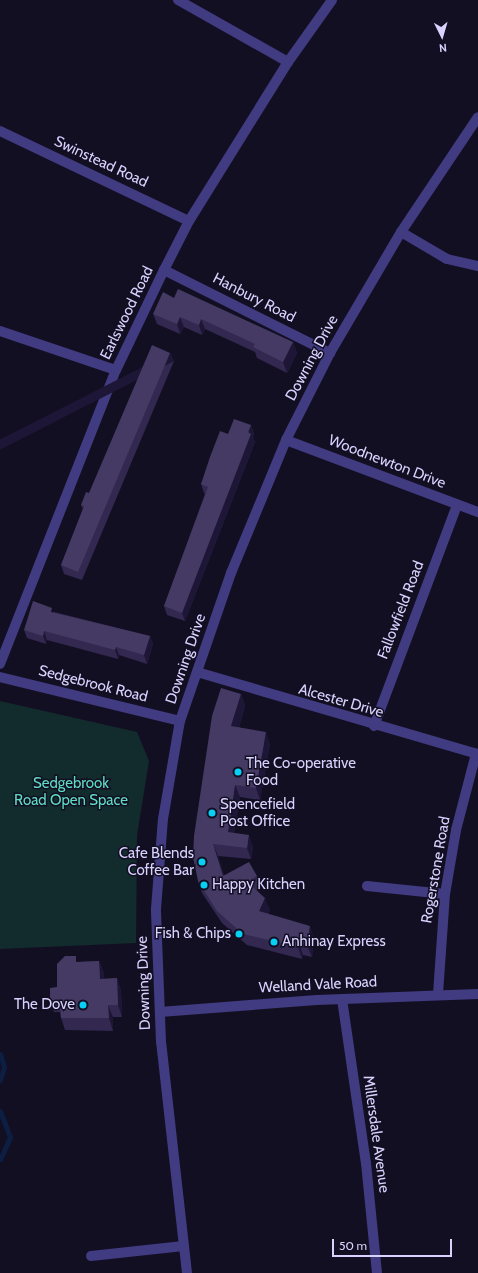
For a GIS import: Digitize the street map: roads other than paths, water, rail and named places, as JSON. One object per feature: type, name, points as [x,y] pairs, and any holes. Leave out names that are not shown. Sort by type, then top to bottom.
[{"type":"street","points":[[178,0],[288,62]]},
{"type":"street","name":"Earlswood Road","points":[[0,664],[116,370],[189,220],[288,62],[332,0]]},
{"type":"street","name":"Downing Drive","points":[[187,1273],[169,1138],[160,1012],[158,864],[180,721],[231,574],[286,440],[330,353],[401,232],[478,116]]},
{"type":"street","name":"Swinstead Road","points":[[0,131],[189,220]]},
{"type":"street","points":[[401,232],[447,259],[478,266]]},
{"type":"street","name":"Hanbury Road","points":[[164,270],[330,353]]},
{"type":"street","points":[[0,331],[116,370]]},
{"type":"street","name":"Woodnewton Drive","points":[[286,440],[478,512]]},
{"type":"street","name":"Fallowfield Road","points":[[374,726],[457,504]]},
{"type":"street","name":"Alcester Drive","points":[[197,672],[374,726],[477,754]]},
{"type":"street","name":"Sedgebrook Road","points":[[0,677],[180,721]]},
{"type":"street","name":"Rogerstone Road","points":[[438,994],[445,894],[456,830],[477,754]]},
{"type":"street","points":[[367,886],[445,894]]},
{"type":"street","name":"Welland Vale Road","points":[[160,1012],[342,999],[438,994],[478,994]]},
{"type":"street","name":"Millersdale Avenue","points":[[342,999],[366,1163],[377,1273]]},
{"type":"street","points":[[91,1256],[183,1246]]},
{"type":"waterway","points":[[0,1054],[4,1067],[0,1080]]},
{"type":"waterway","points":[[0,1111],[10,1137],[0,1159]]},
{"type":"place","name":"The Co-operative Food","points":[[238,772]]},
{"type":"place","name":"Spencefield Post Office","points":[[212,813]]},
{"type":"place","name":"Cafe Blends Coffee Bar","points":[[202,862]]},
{"type":"place","name":"Happy Kitchen","points":[[204,885]]},
{"type":"place","name":"Fish & Chips","points":[[239,934]]},
{"type":"place","name":"Anhinay Express","points":[[274,942]]},
{"type":"place","name":"The Dove","points":[[83,1005]]},
{"type":"park label","name":"Sedgebrook Road Open Space","points":[[71,792]]}]
